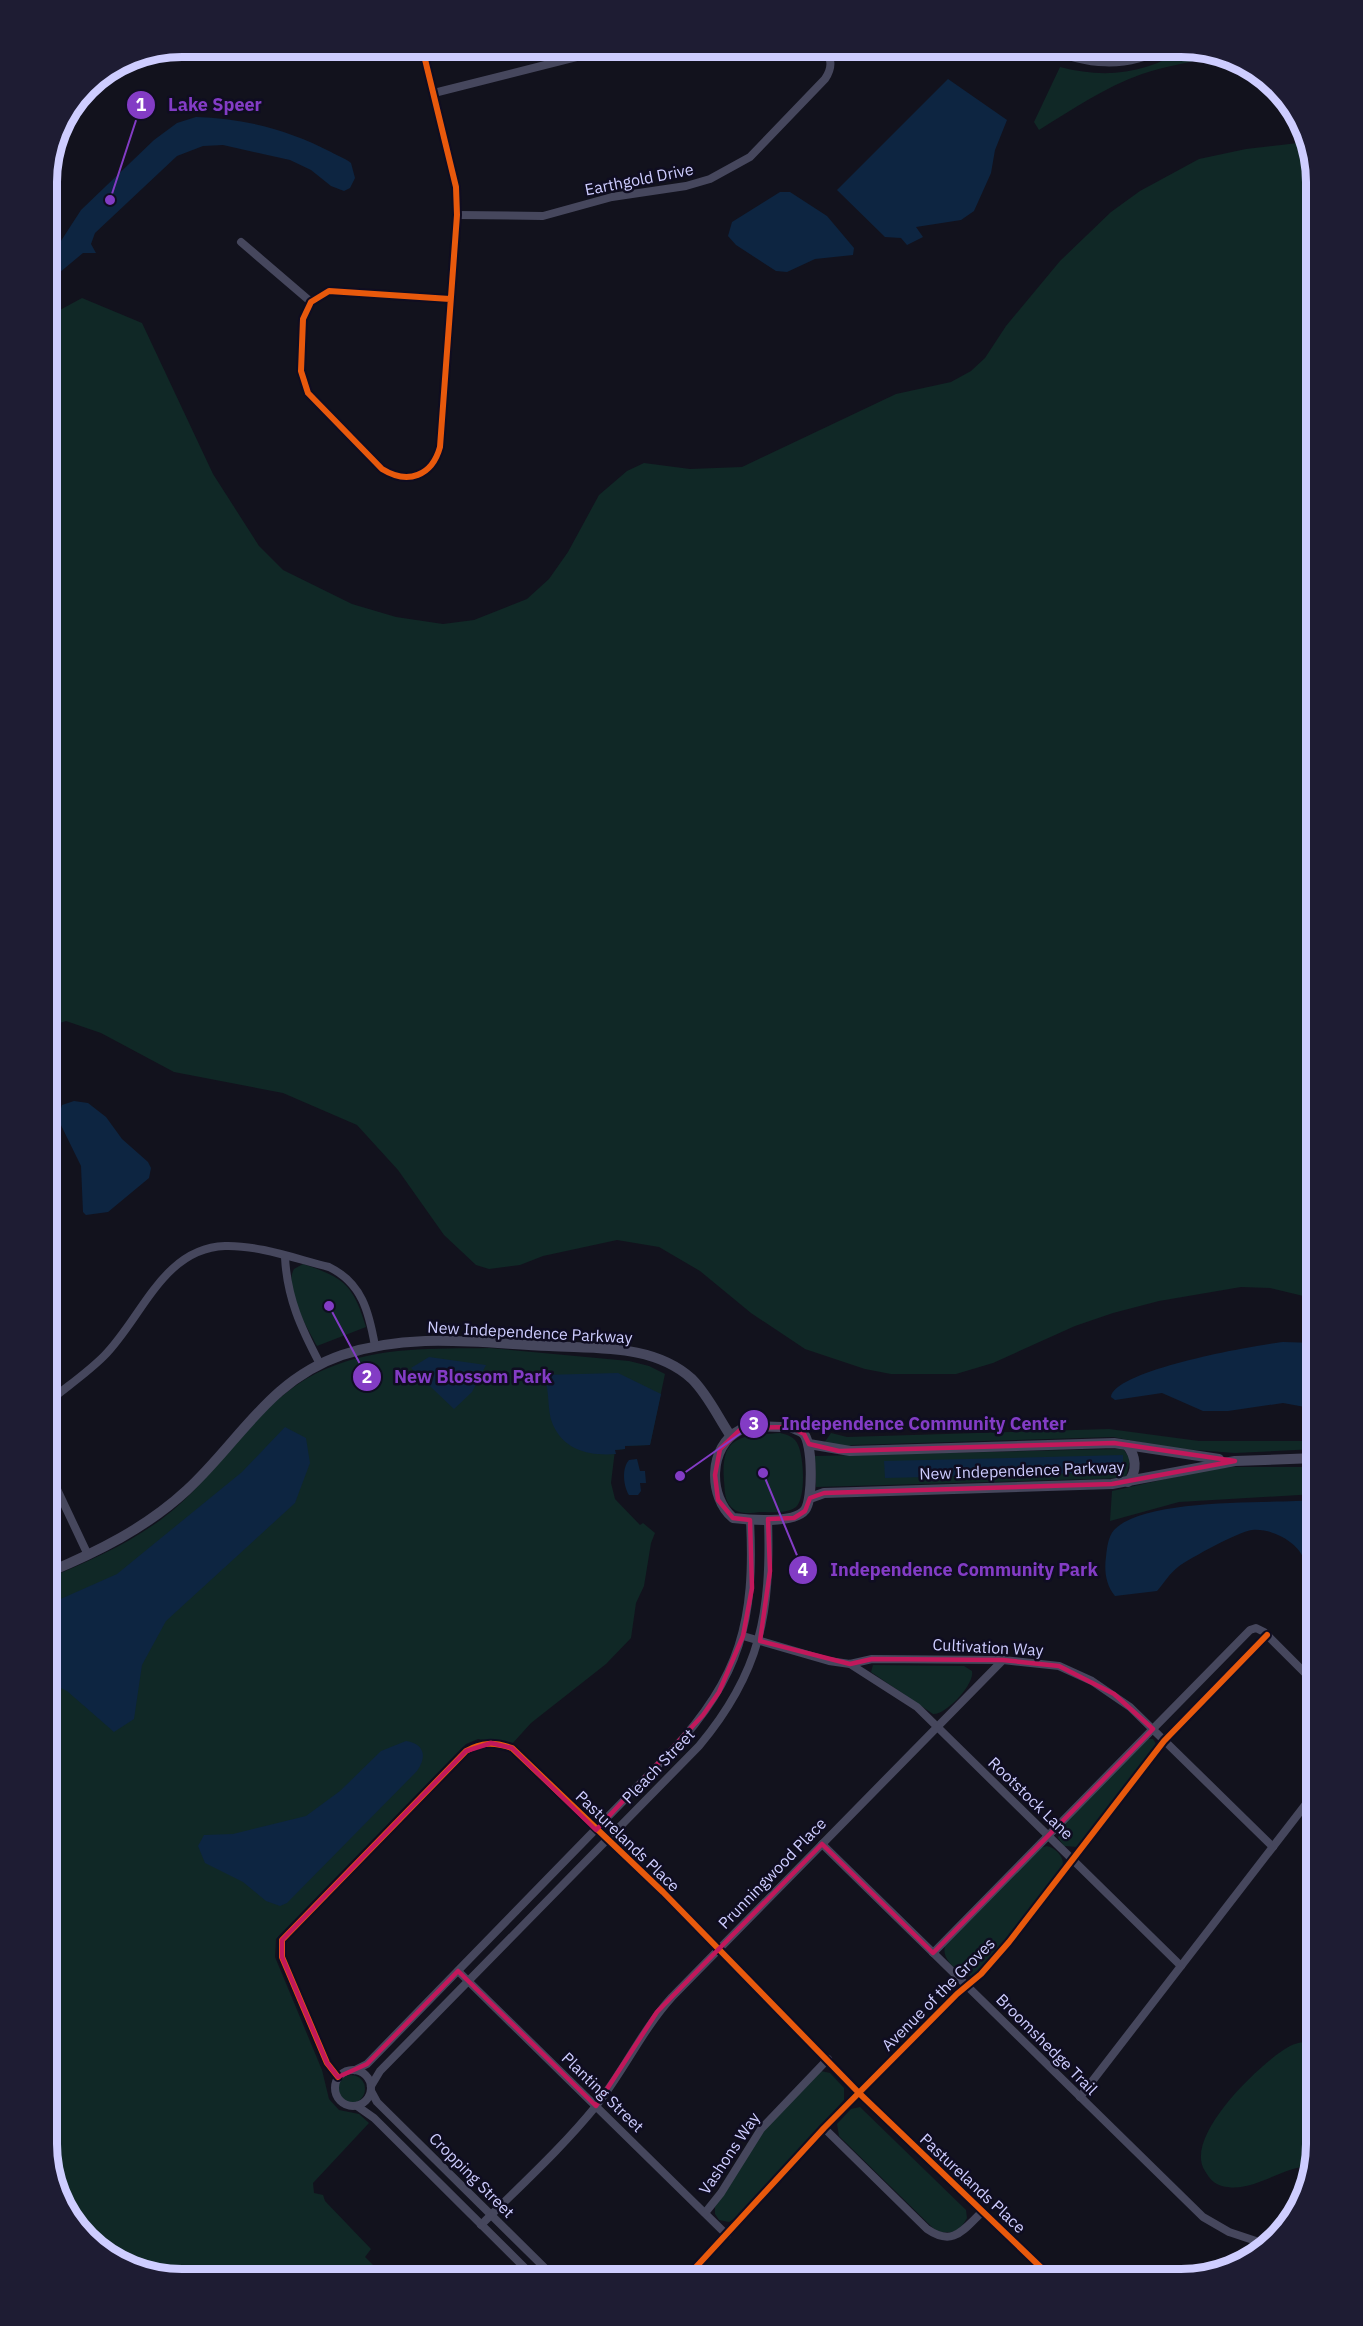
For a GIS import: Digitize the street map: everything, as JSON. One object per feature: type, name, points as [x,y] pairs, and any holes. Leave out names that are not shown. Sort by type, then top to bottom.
[{"type":"street","points":[[425,57],[456,187],[457,214],[440,447],[437,458],[424,473],[404,478],[382,469],[308,393],[301,371],[303,319],[311,303],[329,291],[450,299]]},
{"type":"street","points":[[434,93],[561,57]]},
{"type":"street","name":"Earthgold Drive","points":[[457,214],[543,216],[612,197],[686,186],[710,179],[750,157],[825,79],[831,63],[830,57]]},
{"type":"street","points":[[1071,57],[1084,62],[1115,64],[1142,57]]},
{"type":"street","points":[[241,242],[311,303]]},
{"type":"street","points":[[57,1395],[104,1356],[123,1335],[167,1272],[180,1260],[195,1252],[224,1246],[240,1246],[328,1267],[353,1283],[362,1296],[369,1316],[375,1346]]},
{"type":"street","points":[[285,1257],[290,1301],[296,1319],[320,1364]]},
{"type":"street","name":"New Independence Parkway","points":[[57,1569],[88,1555],[139,1527],[186,1491],[261,1406],[278,1392],[320,1364],[375,1346],[435,1339],[623,1350],[658,1359],[676,1367],[705,1394],[730,1436]]},
{"type":"street","points":[[790,1427],[804,1434],[809,1444],[810,1498],[805,1511],[794,1518],[750,1520],[733,1518],[718,1500],[715,1475],[720,1449],[730,1436],[742,1428],[790,1427]]},
{"type":"street","name":"New Independence Parkway","points":[[809,1444],[850,1451],[1127,1445],[1234,1461]]},
{"type":"street","points":[[1127,1445],[1134,1457],[1134,1471],[1128,1482]]},
{"type":"street","name":"New Independence Parkway","points":[[810,1498],[824,1493],[1128,1482],[1234,1461],[1306,1458]]},
{"type":"street","points":[[57,1489],[88,1555]]},
{"type":"street","name":"Pleach Street","points":[[371,2088],[380,2071],[717,1725],[744,1680],[760,1641],[770,1571],[768,1519]]},
{"type":"street","name":"Pleach Street","points":[[355,2070],[367,2064],[596,1830],[703,1715],[719,1692],[743,1636],[752,1587],[750,1520]]},
{"type":"street","name":"Avenue of the Groves","points":[[933,1953],[1250,1630],[1256,1628],[1267,1635],[1306,1673]]},
{"type":"street","name":"Avenue of the Groves","points":[[701,2269],[727,2235],[824,2128],[1009,1942],[1164,1741],[1267,1635]]},
{"type":"street","name":"Cultivation Way","points":[[743,1636],[850,1664],[894,1691],[937,1727]]},
{"type":"street","name":"Cultivation Way","points":[[850,1664],[872,1659],[1003,1660],[1059,1666],[1114,1694],[1153,1729],[1273,1847]]},
{"type":"street","name":"Prunningwood Place","points":[[481,2225],[596,2106],[657,2012],[1003,1660]]},
{"type":"street","name":"Rootstock Lane","points":[[937,1727],[1181,1966]]},
{"type":"street","name":"Pasturelands Place","points":[[338,2077],[327,2063],[282,1957],[282,1940],[466,1751],[491,1743],[512,1748],[608,1839],[981,2213],[1012,2238],[1043,2269]]},
{"type":"street","points":[[1080,2097],[1306,1805]]},
{"type":"street","name":"Broomshedge Trail","points":[[822,1844],[1203,2217],[1228,2232],[1257,2243]]},
{"type":"street","name":"Planting Street","points":[[458,1971],[727,2235]]},
{"type":"street","name":"Vashons Way","points":[[705,2213],[721,2193],[761,2129],[828,2059]]},
{"type":"street","points":[[355,2070],[364,2074],[371,2088],[364,2102],[357,2106],[346,2105],[337,2097],[334,2086],[338,2077],[344,2072],[355,2070]]},
{"type":"street","name":"Cropping Street","points":[[371,2088],[377,2103],[546,2269]]},
{"type":"street","name":"Cropping Street","points":[[357,2106],[374,2118],[526,2269]]},
{"type":"street","name":"Pasturelands Place","points":[[824,2128],[927,2229],[938,2237],[947,2238],[956,2235],[981,2213]]},
{"type":"highlighted area","points":[[791,1427],[804,1434],[809,1444],[839,1451],[1114,1443],[1235,1461],[1112,1484],[824,1493],[810,1498],[805,1511],[794,1518],[768,1519],[770,1571],[760,1641],[850,1664],[872,1659],[1003,1660],[1059,1666],[1114,1694],[1153,1729],[933,1953],[822,1844],[657,2012],[596,2106],[458,1971],[367,2064],[338,2077],[327,2063],[282,1957],[282,1940],[466,1751],[491,1743],[512,1748],[596,1830],[703,1715],[719,1692],[743,1636],[752,1588],[750,1520],[733,1518],[725,1511],[718,1500],[715,1475],[720,1449],[742,1428]]},
{"type":"green space","points":[[1170,57],[1202,59],[1128,79],[1089,99],[1039,130],[1034,122],[1060,67],[1077,71],[1110,73],[1126,72]]},
{"type":"green space","points":[[1299,143],[1306,182],[1306,1297],[1270,1288],[1241,1287],[1159,1301],[1113,1313],[1075,1326],[993,1363],[956,1374],[891,1374],[865,1369],[805,1349],[751,1313],[700,1271],[659,1247],[617,1240],[543,1256],[520,1265],[489,1269],[476,1265],[444,1235],[398,1170],[357,1125],[283,1093],[174,1072],[101,1033],[66,1021],[57,1024],[57,312],[82,298],[142,323],[213,474],[259,546],[283,570],[352,604],[396,617],[443,624],[474,620],[527,599],[549,579],[568,552],[599,495],[627,471],[644,463],[690,469],[742,467],[896,394],[951,382],[971,371],[985,358],[1006,326],[1060,261],[1111,212],[1140,191],[1199,159],[1246,149]]},
{"type":"green space","points":[[303,1264],[338,1279],[345,1285],[356,1301],[366,1327],[317,1346],[298,1308],[292,1287],[291,1277],[294,1269]]},
{"type":"green space","points":[[490,1348],[629,1361],[649,1366],[665,1374],[650,1445],[625,1446],[625,1449],[615,1450],[611,1483],[615,1499],[640,1525],[643,1523],[655,1533],[651,1543],[644,1586],[636,1603],[631,1638],[606,1664],[531,1723],[512,1744],[478,1739],[466,1744],[276,1939],[275,1957],[322,2070],[329,2099],[339,2110],[359,2114],[369,2123],[313,2183],[314,2193],[323,2195],[325,2201],[371,2249],[365,2257],[377,2269],[174,2269],[158,2267],[127,2256],[113,2248],[88,2226],[70,2199],[61,2176],[58,2160],[57,1575],[117,1547],[151,1527],[199,1486],[266,1410],[306,1379],[328,1368],[368,1356],[427,1349]]},
{"type":"green space","points":[[1109,1429],[1199,1441],[1306,1441],[1306,1449],[1235,1453],[1169,1448],[1113,1437],[852,1445],[844,1448],[824,1443],[831,1433],[847,1437]]},
{"type":"green space","points":[[780,1433],[793,1438],[800,1451],[803,1487],[799,1502],[796,1507],[784,1512],[745,1513],[734,1510],[727,1501],[724,1481],[726,1454],[730,1446],[736,1440],[745,1437]]},
{"type":"green space","points":[[1124,1450],[1130,1459],[1126,1478],[816,1487],[815,1456]]},
{"type":"green space","points":[[1232,1467],[1306,1467],[1306,1495],[1179,1502],[1110,1521],[1112,1491],[1206,1470]]},
{"type":"green space","points":[[873,1665],[964,1666],[972,1671],[972,1677],[964,1691],[952,1704],[945,1710],[933,1714],[871,1672]]},
{"type":"green space","points":[[1148,1739],[1153,1739],[1156,1744],[1078,1847],[1064,1846],[1058,1838],[1060,1828]]},
{"type":"green space","points":[[1047,1846],[1055,1850],[1062,1859],[1061,1871],[981,1969],[971,1976],[956,1969],[948,1961],[944,1951],[945,1946],[1040,1848]]},
{"type":"green space","points":[[1306,2042],[1306,2144],[1304,2167],[1245,2186],[1222,2186],[1214,2182],[1205,2171],[1201,2156],[1205,2139],[1214,2120],[1228,2101],[1262,2067],[1277,2054]]},
{"type":"green space","points":[[821,2071],[830,2073],[844,2088],[844,2100],[736,2218],[729,2222],[719,2220],[715,2214],[715,2207],[761,2133]]},
{"type":"green space","points":[[351,2075],[361,2079],[365,2089],[361,2099],[351,2103],[341,2099],[337,2089],[341,2079]]},
{"type":"green space","points":[[860,2107],[966,2210],[967,2218],[958,2229],[950,2232],[936,2231],[839,2136],[837,2124],[851,2109]]},
{"type":"water","points":[[948,79],[1007,120],[995,150],[991,173],[974,211],[961,220],[916,227],[923,237],[907,245],[901,238],[885,237],[837,190]]},
{"type":"water","points":[[196,117],[214,118],[248,123],[299,137],[349,161],[355,178],[350,188],[344,191],[331,186],[311,170],[290,160],[223,145],[203,146],[177,156],[95,233],[91,244],[96,253],[83,253],[57,275],[57,246],[81,210],[154,140],[177,123]]},
{"type":"water","points":[[780,192],[790,192],[827,216],[854,248],[853,255],[815,259],[787,272],[776,271],[736,245],[728,236],[732,222]]},
{"type":"water","points":[[74,1101],[88,1103],[106,1117],[122,1139],[148,1162],[151,1168],[149,1178],[108,1212],[86,1215],[83,1212],[81,1166],[58,1119],[62,1105]]},
{"type":"water","points":[[1283,1342],[1306,1343],[1306,1407],[1283,1403],[1228,1411],[1203,1411],[1162,1393],[1115,1400],[1111,1397],[1118,1387],[1135,1377],[1188,1361]]},
{"type":"water","points":[[429,1357],[486,1365],[472,1392],[454,1409],[411,1368]]},
{"type":"water","points":[[618,1373],[661,1394],[650,1445],[625,1446],[625,1449],[615,1450],[616,1454],[597,1454],[579,1450],[564,1441],[553,1425],[543,1375]]},
{"type":"water","points":[[285,1427],[306,1438],[310,1463],[295,1503],[166,1621],[142,1665],[134,1719],[114,1732],[67,1691],[57,1686],[57,1601],[117,1574],[242,1472]]},
{"type":"water","points":[[1123,1455],[1123,1472],[885,1478],[884,1461]]},
{"type":"water","points":[[637,1459],[640,1471],[645,1471],[646,1483],[640,1483],[641,1491],[638,1495],[629,1495],[625,1483],[625,1468],[629,1460]]},
{"type":"water","points":[[1306,1500],[1306,1567],[1299,1551],[1288,1540],[1274,1533],[1252,1530],[1226,1540],[1184,1563],[1175,1569],[1157,1591],[1115,1596],[1106,1578],[1105,1567],[1109,1539],[1114,1530],[1130,1519],[1152,1512],[1209,1504]]},
{"type":"water","points":[[1306,1591],[1306,1629],[1304,1615]]},
{"type":"water","points":[[406,1741],[417,1745],[422,1752],[422,1761],[417,1771],[287,1903],[280,1906],[266,1901],[243,1882],[205,1863],[198,1846],[204,1835],[233,1834],[306,1816],[340,1791],[381,1751]]},
{"type":"cycle path","points":[[424,57],[456,187],[457,215],[440,447],[431,465],[418,475],[410,477],[392,474],[382,469],[308,393],[301,371],[303,319],[311,302],[329,291],[450,299]]},
{"type":"cycle path","points":[[694,2269],[824,2128],[957,1994],[981,1974],[1009,1942],[1164,1741],[1267,1635]]},
{"type":"cycle path","points":[[338,2077],[327,2063],[282,1957],[282,1940],[466,1751],[483,1745],[506,1746],[512,1748],[663,1892],[859,2093],[1043,2269]]},
{"type":"place","name":"Lake Speer","points":[[110,200]]},
{"type":"place","name":"New Blossom Park","points":[[329,1306]]},
{"type":"place","name":"Independence Community Park","points":[[763,1473]]},
{"type":"place","name":"Independence Community Center","points":[[680,1476]]}]
